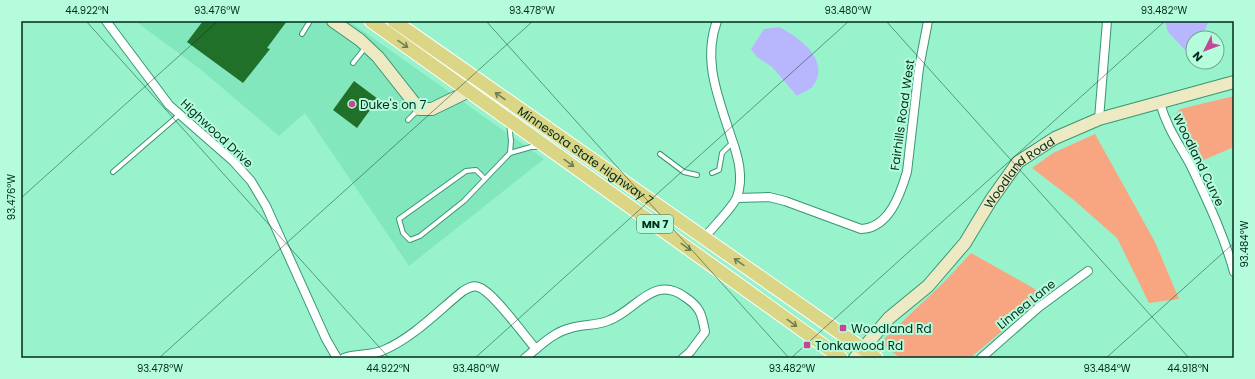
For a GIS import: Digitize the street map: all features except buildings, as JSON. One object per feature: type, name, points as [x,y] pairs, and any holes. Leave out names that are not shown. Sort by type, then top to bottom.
[{"type":"main road","name":"Minnesota State Highway 7","points":[[371,21],[841,358]]},
{"type":"main road","name":"Minnesota State Highway 7","points":[[394,21],[705,238],[859,353],[876,358]]},
{"type":"street","name":"Highwood Drive","points":[[106,21],[169,105],[233,161],[251,181],[266,206],[326,339],[337,358]]},
{"type":"street","points":[[333,21],[378,57],[419,109],[432,109],[469,91]]},
{"type":"street","points":[[705,238],[737,198],[740,183],[740,167],[718,99],[712,70],[712,46],[717,21]]},
{"type":"street","name":"Fairhills Road West","points":[[737,198],[753,197],[775,199],[861,229],[869,229],[884,219],[899,194],[907,172],[919,68],[928,21]]},
{"type":"street","points":[[1099,119],[1107,21]]},
{"type":"street","name":"Woodland Road","points":[[859,353],[889,318],[928,286],[965,243],[990,200],[1018,162],[1055,138],[1099,119],[1234,82]]},
{"type":"street","name":"Woodland Curve","points":[[1160,103],[1165,121],[1190,166],[1217,224],[1228,251],[1234,272]]},
{"type":"street","name":"Linnea Lane","points":[[981,358],[1039,306],[1088,271]]},
{"type":"street","points":[[344,358],[350,356],[368,355],[395,345],[406,338],[463,291],[470,287],[477,286],[490,293],[536,350]]},
{"type":"street","points":[[525,358],[558,332],[610,320],[622,314],[643,297],[663,289],[678,292],[695,304],[702,316],[704,332],[690,352],[683,358]]},
{"type":"lane","points":[[302,34],[310,21]]},
{"type":"lane","points":[[353,63],[366,46]]},
{"type":"lane","points":[[408,120],[419,109]]},
{"type":"lane","points":[[113,172],[179,115]]},
{"type":"lane","points":[[508,119],[511,140],[510,153]]},
{"type":"lane","points":[[712,173],[719,170],[722,153],[733,142]]},
{"type":"lane","points":[[485,179],[476,170],[466,171],[460,174],[399,219],[403,233],[410,240],[420,236],[464,201],[510,153],[531,147],[547,146]]},
{"type":"lane","points":[[660,154],[684,172],[697,174]]},
{"type":"shaded area","points":[[135,21],[349,21],[544,159],[409,266],[305,113],[279,136],[200,69]]},
{"type":"shaded area","points":[[1234,96],[1234,147],[1199,162],[1175,115],[1180,109]]},
{"type":"shaded area","points":[[1095,134],[1155,242],[1179,299],[1149,303],[1117,238],[1075,201],[1032,168],[1053,153]]},
{"type":"shaded area","points":[[971,253],[1035,289],[1044,296],[970,358],[901,358],[884,346],[883,340],[943,283]]},
{"type":"water","points":[[1165,21],[1209,21],[1205,30],[1185,30],[1185,50],[1168,32]]},
{"type":"water","points":[[779,27],[796,37],[811,51],[816,59],[818,76],[813,86],[797,96],[772,67],[757,57],[751,49],[764,29]]},
{"type":"place","name":"Duke's on 7","points":[[352,104]]},
{"type":"place","name":"Woodland Rd","points":[[843,328]]},
{"type":"place","name":"Tonkawood Rd","points":[[807,345]]}]
